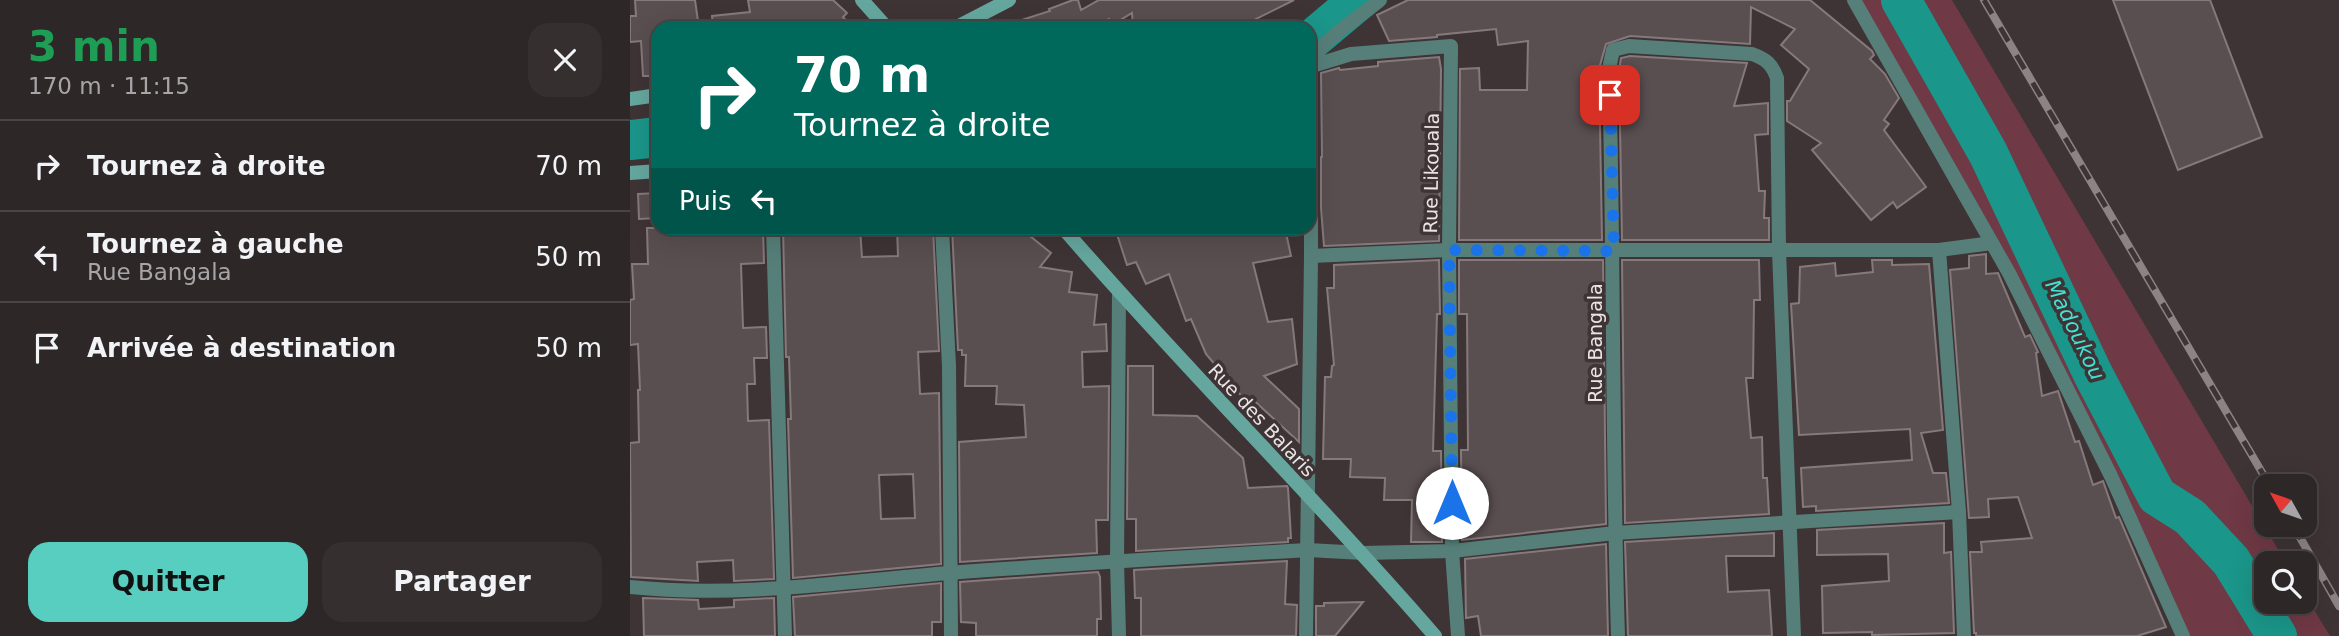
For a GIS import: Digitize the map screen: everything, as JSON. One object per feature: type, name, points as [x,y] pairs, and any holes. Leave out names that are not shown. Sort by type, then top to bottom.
[{"type":"main road","points":[[862,0],[881,21]]},
{"type":"main road","points":[[968,21],[1009,0]]},
{"type":"main road","points":[[630,99],[651,96]]},
{"type":"main road","points":[[630,173],[651,172]]},
{"type":"main road","name":"Rue des Balaris","points":[[1069,235],[1119,293],[1363,553],[1435,636]]},
{"type":"street","points":[[1316,52],[1380,0]]},
{"type":"street","points":[[1854,0],[1992,243],[2083,419],[2183,636]]},
{"type":"street","name":"Rue Likouala","points":[[1316,64],[1351,54],[1451,46],[1449,250],[1452,551],[1458,636]]},
{"type":"street","name":"Rue Bangala","points":[[1618,636],[1614,251],[1609,69],[1613,50],[1629,46],[1752,54],[1773,66],[1777,78],[1779,251]]},
{"type":"street","points":[[773,235],[785,636]]},
{"type":"street","points":[[942,235],[949,366],[951,636]]},
{"type":"street","points":[[1306,636],[1311,235]]},
{"type":"street","points":[[1311,256],[1449,250],[1939,250],[1992,243]]},
{"type":"street","points":[[1939,250],[1959,512],[1964,636]]},
{"type":"street","points":[[1779,251],[1794,636]]},
{"type":"street","points":[[1119,293],[1119,636]]},
{"type":"street","points":[[630,587],[675,592],[785,587],[949,573],[1308,550],[1363,553],[1452,551],[1615,533],[1959,512]]},
{"type":"shaded area","points":[[1854,0],[1952,0],[2254,509],[2254,537],[2271,537],[2279,551],[2254,551],[2254,614],[2317,614],[2330,636],[2183,636],[2072,396]]},
{"type":"building","points":[[635,0],[695,0],[698,21],[651,21],[651,76],[643,76],[641,41],[630,42],[630,16],[636,16]]},
{"type":"building","points":[[748,0],[833,0],[847,13],[843,17],[846,21],[712,21],[712,16],[750,12]]},
{"type":"building","points":[[1073,0],[1078,0],[1081,10],[1099,0],[1294,0],[1252,21],[1133,21],[1132,13],[1119,21],[1018,21],[1050,11],[1049,9]]},
{"type":"building","points":[[1408,0],[1810,0],[1872,51],[1874,55],[1870,59],[1885,74],[1899,98],[1884,120],[1889,124],[1884,130],[1926,187],[1897,208],[1893,202],[1871,220],[1812,150],[1821,143],[1787,121],[1787,101],[1790,101],[1809,69],[1781,45],[1795,29],[1751,7],[1750,44],[1630,36],[1606,44],[1599,69],[1602,240],[1459,240],[1460,69],[1479,68],[1480,90],[1527,90],[1528,41],[1498,45],[1496,29],[1389,41],[1377,15]]},
{"type":"building","points":[[2113,0],[2210,0],[2262,137],[2178,170]]},
{"type":"building","points":[[1630,56],[1747,63],[1734,106],[1768,103],[1768,134],[1755,135],[1759,191],[1765,191],[1764,218],[1769,218],[1769,240],[1622,240],[1619,70],[1621,58]]},
{"type":"building","points":[[1439,57],[1439,241],[1324,246],[1321,208],[1321,73],[1339,68],[1378,66],[1378,62]]},
{"type":"building","points":[[651,193],[651,218],[639,219],[638,194]]},
{"type":"building","points":[[647,228],[651,228],[651,235],[763,235],[764,263],[741,264],[743,328],[766,327],[767,358],[754,358],[755,384],[747,384],[748,421],[769,420],[774,579],[734,581],[733,560],[697,562],[698,581],[631,577],[630,443],[639,442],[640,390],[638,344],[630,345],[630,300],[634,299],[632,264],[648,264]]},
{"type":"building","points":[[783,235],[860,235],[862,257],[898,256],[897,235],[933,235],[939,351],[918,352],[920,394],[939,393],[941,564],[793,578],[788,419],[791,419],[789,357],[786,357]],"holes":[[[913,474],[915,518],[881,519],[879,475]]]},
{"type":"building","points":[[952,235],[1029,235],[1051,253],[1040,267],[1072,272],[1069,292],[1097,295],[1094,325],[1106,324],[1107,351],[1082,352],[1083,387],[1109,386],[1108,520],[1096,520],[1097,553],[960,562],[959,442],[1026,437],[1024,405],[996,404],[997,386],[965,386],[966,355],[962,355],[962,350],[958,350]]},
{"type":"building","points":[[1117,235],[1286,235],[1291,256],[1253,263],[1268,322],[1292,319],[1297,364],[1264,376],[1299,409],[1299,442],[1250,397],[1244,399],[1206,354],[1191,319],[1186,321],[1169,274],[1146,284],[1136,262],[1127,265]]},
{"type":"building","points":[[1986,254],[1986,274],[1998,273],[2025,337],[2030,335],[2038,352],[2042,396],[2058,391],[2075,442],[2079,441],[2093,485],[2103,481],[2116,518],[2119,517],[2166,627],[2137,636],[1976,636],[1974,633],[1970,552],[1982,552],[1981,542],[2032,538],[2018,497],[1988,499],[1989,517],[1969,518],[1950,270],[1969,268],[1969,256]]},
{"type":"building","points":[[1439,260],[1440,314],[1437,314],[1433,451],[1441,451],[1442,542],[1411,542],[1412,500],[1384,500],[1385,478],[1350,477],[1351,459],[1323,459],[1325,377],[1331,377],[1334,365],[1327,288],[1334,288],[1334,265]]},
{"type":"building","points":[[1459,260],[1603,260],[1606,524],[1462,540],[1461,450],[1468,450],[1467,314],[1459,314]]},
{"type":"building","points":[[1622,260],[1759,260],[1760,300],[1754,300],[1753,378],[1746,378],[1751,438],[1762,437],[1763,478],[1767,478],[1769,514],[1625,523]]},
{"type":"building","points":[[1872,260],[1892,260],[1892,265],[1929,264],[1943,430],[1921,433],[1933,473],[1946,473],[1949,503],[1816,511],[1816,506],[1803,507],[1801,468],[1912,460],[1910,429],[1799,435],[1791,304],[1799,303],[1800,267],[1835,263],[1836,276],[1873,272]]},
{"type":"building","points":[[1128,366],[1153,366],[1153,415],[1197,416],[1243,458],[1248,488],[1287,486],[1291,538],[1288,538],[1288,542],[1136,551],[1136,519],[1127,519]]},
{"type":"building","points":[[1944,523],[1944,553],[1951,552],[1954,633],[1823,633],[1822,586],[1889,581],[1888,554],[1817,555],[1817,530]]},
{"type":"building","points":[[1774,533],[1774,556],[1726,556],[1728,592],[1769,590],[1772,636],[1628,636],[1625,542]]},
{"type":"building","points":[[1606,544],[1608,636],[1481,636],[1478,616],[1466,618],[1465,559]]},
{"type":"building","points":[[1287,561],[1285,604],[1297,605],[1296,636],[1141,636],[1141,598],[1135,598],[1134,570]]},
{"type":"building","points":[[1098,572],[1101,619],[1097,619],[1097,636],[976,636],[976,623],[961,622],[960,582]]},
{"type":"building","points":[[941,583],[941,622],[932,622],[932,636],[795,636],[793,597]]},
{"type":"building","points":[[643,598],[698,600],[699,609],[734,607],[734,600],[774,598],[775,636],[644,636]]},
{"type":"building","points":[[1363,602],[1335,636],[1316,636],[1316,606],[1324,606],[1324,603]]},
{"type":"waterway","name":"Madoukou","points":[[1316,36],[1359,0]]},
{"type":"waterway","name":"Madoukou","points":[[1901,0],[1988,153],[2093,374],[2157,496],[2190,517],[2231,561],[2277,636]]},
{"type":"waterway","name":"Madoukou","points":[[630,140],[651,138]]},
{"type":"railway","points":[[1984,0],[2263,474]]},
{"type":"railway","points":[[2300,537],[2339,606]]},
{"type":"route","points":[[1452,503],[1449,250],[1614,251],[1610,95]]}]
